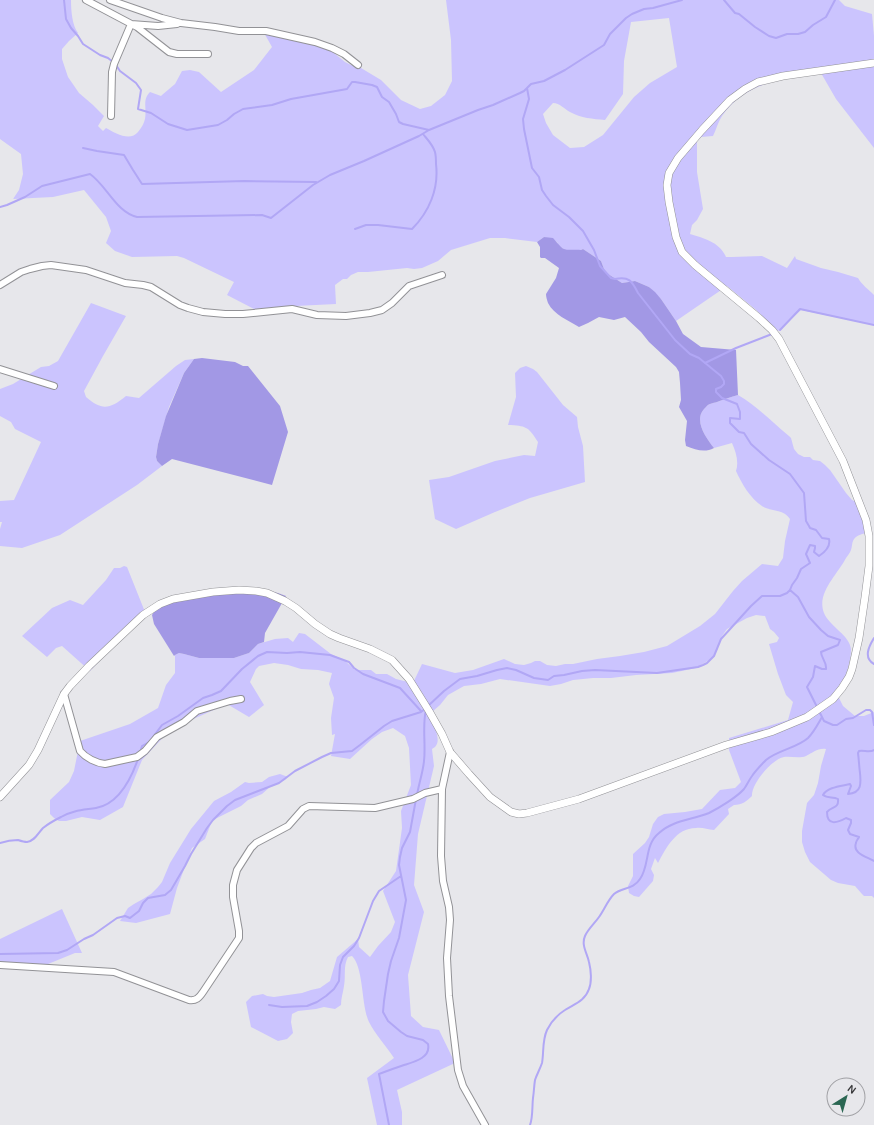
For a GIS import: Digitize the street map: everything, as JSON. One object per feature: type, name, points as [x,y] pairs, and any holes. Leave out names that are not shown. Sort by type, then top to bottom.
[{"type":"street","points":[[86,0],[137,27],[169,52],[182,54],[208,54]]},
{"type":"street","points":[[110,0],[180,23],[239,31],[266,31],[315,42],[344,54],[358,65]]},
{"type":"street","points":[[131,24],[167,26],[180,23]]},
{"type":"street","points":[[111,116],[112,72],[131,24]]},
{"type":"street","points":[[0,797],[29,765],[38,750],[64,694],[76,679],[143,615],[160,604],[173,599],[220,591],[248,591],[267,593],[276,596],[296,608],[330,634],[370,649],[392,660],[406,676],[424,703],[442,734],[450,752],[490,797],[511,812],[519,814],[579,799],[726,746],[771,732],[807,717],[834,699],[842,688],[852,669],[860,631],[869,566],[866,520],[843,461],[779,340],[772,330],[759,318],[695,265],[682,252],[676,237],[667,185],[672,166],[683,151],[730,100],[745,88],[758,82],[783,76],[874,63]]},
{"type":"street","points":[[0,285],[30,269],[51,265],[86,270],[125,283],[151,287],[180,305],[203,312],[243,314],[292,309],[317,315],[346,316],[382,310],[392,303],[409,286],[442,275]]},
{"type":"street","points":[[0,369],[54,386]]},
{"type":"street","points":[[64,694],[80,751],[102,764],[137,757],[145,751],[157,737],[184,722],[197,711],[241,699]]},
{"type":"street","points":[[450,752],[442,789],[441,856],[450,920],[447,958],[449,996],[458,1070],[463,1086],[485,1125]]},
{"type":"street","points":[[0,965],[114,972],[189,1000],[195,1000],[203,992],[239,938],[233,900],[233,885],[238,868],[256,843],[288,826],[303,809],[309,806],[375,808],[413,799],[425,793],[442,789]]},
{"type":"shaded area","points":[[0,0],[71,0],[73,22],[78,33],[62,49],[62,59],[68,77],[79,93],[104,116],[98,126],[103,131],[106,128],[122,136],[131,136],[138,132],[143,124],[145,119],[145,101],[150,92],[161,96],[175,84],[182,71],[190,70],[199,72],[221,92],[254,70],[272,47],[263,31],[281,31],[303,43],[322,46],[329,49],[345,62],[361,68],[381,80],[401,100],[420,109],[431,106],[445,95],[452,81],[451,40],[446,0],[839,0],[845,6],[872,14],[874,36],[874,148],[836,99],[821,73],[780,80],[754,89],[731,105],[722,116],[713,136],[701,137],[697,141],[697,172],[703,209],[697,220],[692,225],[690,234],[711,241],[720,248],[726,257],[762,256],[787,268],[795,256],[796,259],[821,268],[858,278],[874,295],[874,325],[801,310],[778,331],[755,309],[727,286],[676,321],[661,299],[649,287],[635,281],[622,283],[608,274],[601,261],[583,249],[565,250],[559,246],[557,242],[544,237],[537,242],[505,238],[490,238],[451,250],[438,261],[422,268],[358,272],[351,275],[347,279],[343,279],[335,285],[336,304],[295,306],[262,313],[227,295],[234,282],[184,258],[177,256],[132,257],[115,251],[106,243],[111,231],[106,217],[84,190],[53,197],[13,199],[19,190],[23,174],[21,154],[0,139]],"holes":[[[669,18],[677,67],[650,83],[634,97],[603,135],[584,147],[570,148],[553,135],[546,123],[543,114],[553,103],[558,104],[578,116],[605,120],[623,94],[624,61],[631,22]]]},
{"type":"shaded area","points":[[544,237],[553,238],[560,246],[567,250],[583,249],[601,261],[608,274],[622,283],[635,281],[649,287],[661,299],[683,334],[701,347],[736,350],[738,395],[708,405],[700,417],[700,423],[704,434],[714,448],[711,450],[700,450],[686,446],[685,440],[687,421],[679,407],[681,400],[679,372],[676,367],[625,317],[614,320],[599,317],[579,327],[554,311],[548,303],[546,294],[556,278],[559,268],[545,258],[540,257],[540,247],[537,242]]},
{"type":"shaded area","points":[[91,303],[126,316],[84,391],[86,397],[97,405],[106,407],[111,406],[126,396],[139,398],[176,366],[185,360],[194,359],[184,373],[169,407],[158,444],[156,457],[157,461],[162,466],[137,485],[60,535],[22,548],[0,546],[0,529],[2,522],[0,522],[0,501],[14,500],[41,442],[15,429],[11,422],[0,416],[0,389],[13,384],[41,367],[49,366],[58,361]]},
{"type":"shaded area","points":[[202,358],[235,362],[243,366],[248,366],[280,406],[288,432],[272,485],[172,459],[162,466],[157,461],[156,457],[158,444],[166,416],[184,373],[194,359]]},
{"type":"shaded area","points":[[526,366],[537,372],[563,405],[577,417],[583,446],[585,482],[530,498],[456,529],[435,519],[429,480],[449,477],[495,461],[524,455],[535,456],[538,442],[532,433],[523,427],[508,425],[516,397],[515,373],[520,368]]},
{"type":"shaded area","points":[[738,395],[758,409],[789,436],[794,449],[798,454],[820,461],[825,465],[852,500],[861,504],[866,533],[854,539],[850,552],[825,591],[822,606],[827,618],[847,640],[851,650],[850,662],[839,698],[843,706],[855,716],[864,716],[874,712],[874,898],[872,896],[864,896],[855,886],[838,883],[831,880],[810,862],[805,852],[802,842],[802,831],[807,803],[814,795],[826,749],[818,750],[803,757],[784,757],[774,762],[763,773],[755,785],[752,796],[748,800],[728,809],[729,814],[714,830],[700,828],[689,829],[677,835],[668,845],[658,863],[655,858],[651,869],[654,875],[653,881],[639,897],[629,893],[628,886],[633,876],[633,854],[645,843],[649,837],[653,824],[658,817],[664,814],[702,809],[720,790],[735,788],[741,782],[729,750],[729,738],[788,720],[793,702],[786,695],[769,644],[777,642],[779,638],[770,629],[765,616],[756,615],[747,618],[727,629],[722,636],[714,657],[696,668],[672,673],[573,680],[550,686],[500,679],[481,684],[464,686],[448,695],[433,711],[433,720],[438,740],[435,747],[432,749],[434,766],[418,834],[414,885],[424,912],[408,975],[411,1016],[423,1027],[439,1030],[455,1063],[397,1090],[402,1112],[402,1125],[377,1125],[367,1078],[394,1058],[374,1031],[366,1015],[359,969],[352,956],[348,957],[346,964],[341,1005],[335,1009],[324,1007],[298,1011],[292,1014],[291,1022],[293,1033],[287,1039],[278,1041],[251,1027],[246,1002],[252,996],[263,994],[274,997],[302,993],[320,988],[330,981],[337,957],[358,939],[359,947],[370,957],[391,932],[395,922],[383,891],[396,871],[402,828],[401,811],[411,785],[409,748],[405,736],[393,728],[382,732],[372,739],[350,759],[331,756],[335,734],[332,735],[331,718],[334,698],[329,684],[332,673],[301,669],[274,663],[259,666],[250,682],[264,705],[249,717],[227,704],[171,729],[142,760],[123,807],[100,820],[82,817],[59,821],[50,814],[50,800],[69,782],[74,771],[80,741],[130,724],[158,708],[166,685],[175,673],[175,655],[179,653],[199,658],[234,658],[249,653],[258,644],[275,639],[288,638],[293,642],[299,633],[305,634],[331,654],[344,660],[355,670],[371,670],[376,674],[387,674],[396,679],[413,683],[422,664],[455,673],[473,670],[504,659],[515,664],[524,665],[535,661],[540,661],[547,665],[556,666],[644,652],[667,646],[700,626],[715,614],[742,581],[762,564],[778,566],[783,558],[790,519],[784,513],[765,508],[750,495],[736,471],[737,457],[732,443],[714,448],[704,434],[700,423],[702,412],[707,406]]},
{"type":"shaded area","points":[[124,566],[127,567],[145,612],[90,671],[62,646],[56,648],[47,657],[22,636],[52,608],[70,600],[83,605],[106,580],[114,568]]},
{"type":"shaded area","points":[[257,589],[286,596],[265,633],[264,642],[258,644],[249,653],[234,658],[199,658],[179,653],[174,656],[154,624],[152,615],[156,609],[174,600]]},
{"type":"shaded area","points":[[280,774],[288,777],[285,780],[271,786],[262,794],[248,800],[241,806],[212,821],[205,839],[192,848],[177,888],[170,914],[136,923],[120,921],[128,908],[151,894],[162,882],[170,863],[191,829],[214,801],[231,792],[245,782],[262,782],[269,777]]},
{"type":"shaded area","points":[[62,909],[82,953],[75,953],[48,964],[0,965],[0,939]]},
{"type":"waterway","points":[[64,0],[66,19],[83,44],[113,62]]},
{"type":"waterway","points":[[0,207],[25,197],[42,186],[90,174],[102,185],[123,210],[137,217],[262,215],[271,218],[313,185],[330,175],[364,161],[429,130],[520,93],[531,84],[544,81],[565,70],[604,45],[610,34],[632,14],[644,9],[682,0]]},
{"type":"waterway","points":[[724,0],[735,13],[739,14],[769,36],[776,38],[787,34],[798,34],[805,32],[826,17],[835,0]]},
{"type":"waterway","points":[[116,65],[120,71],[136,83],[141,90],[138,109],[151,113],[168,124],[187,130],[218,125],[243,109],[272,105],[291,99],[347,89],[352,82],[377,87],[382,97],[389,102],[399,122],[429,130]]},
{"type":"waterway","points":[[428,706],[460,679],[507,668],[516,670],[534,678],[548,680],[554,676],[582,671],[595,670],[657,673],[703,665],[714,656],[721,639],[762,596],[780,596],[790,590],[801,569],[810,563],[806,554],[810,545],[815,546],[814,552],[819,556],[825,551],[829,544],[829,539],[822,538],[816,530],[810,528],[806,521],[804,493],[790,474],[769,460],[751,444],[744,433],[739,432],[730,423],[730,418],[740,419],[740,412],[737,404],[722,398],[716,392],[716,389],[724,384],[721,376],[699,358],[690,354],[675,340],[638,293],[630,280],[624,278],[611,278],[600,266],[594,250],[583,231],[569,217],[553,205],[542,190],[539,177],[532,168],[524,129],[523,119],[529,99],[527,88]]},
{"type":"waterway","points":[[355,229],[366,225],[412,229],[418,222],[432,200],[437,173],[435,152],[423,134]]},
{"type":"waterway","points":[[83,148],[124,155],[142,184],[244,181],[316,182]]},
{"type":"waterway","points":[[780,330],[800,309],[874,325]]},
{"type":"waterway","points":[[705,363],[736,348],[772,334]]},
{"type":"waterway","points":[[790,590],[798,597],[809,617],[821,630],[828,636],[840,640],[838,645],[821,652],[826,664],[826,669],[815,666],[813,677],[807,687],[817,707]]},
{"type":"waterway","points":[[874,638],[868,652],[869,659],[874,664]]},
{"type":"waterway","points":[[153,737],[162,725],[178,716],[203,698],[221,691],[242,669],[258,656],[267,652],[300,652],[330,655],[349,662],[354,668],[363,674],[400,688],[421,711]]},
{"type":"waterway","points":[[0,954],[58,953],[67,950],[93,935],[117,918],[125,916],[130,918],[139,911],[143,903],[148,898],[165,895],[171,890],[207,828],[213,820],[235,800],[279,783],[295,771],[331,753],[352,751],[392,721],[421,712],[425,709]]},
{"type":"waterway","points":[[417,795],[424,761],[424,722],[426,710]]},
{"type":"waterway","points":[[819,711],[824,721],[837,725],[846,719],[853,718],[866,710],[870,710],[872,712],[874,725]]},
{"type":"waterway","points":[[530,1125],[535,1080],[542,1063],[545,1034],[550,1024],[557,1016],[579,1002],[587,993],[591,983],[591,972],[584,946],[584,939],[610,899],[614,894],[631,887],[640,879],[645,868],[651,843],[659,833],[670,825],[709,813],[732,799],[744,789],[766,760],[808,738],[822,717]]},
{"type":"waterway","points":[[140,753],[142,746],[151,741]]},
{"type":"waterway","points":[[874,750],[859,751],[858,753],[860,787],[856,792],[848,794],[851,786],[850,784],[828,790],[823,795],[838,799],[836,806],[827,812],[829,820],[833,822],[846,818],[851,820],[848,830],[850,834],[859,837],[856,842],[856,850],[861,855],[874,861]]},
{"type":"waterway","points":[[0,843],[16,840],[26,842],[30,841],[45,827],[65,815],[104,806],[118,796],[123,790],[132,775],[138,759]]},
{"type":"waterway","points":[[389,1125],[379,1074],[421,1059],[427,1053],[428,1049],[428,1044],[423,1040],[407,1036],[401,1032],[388,1021],[383,1012],[388,974],[399,938],[406,900],[399,865],[400,857],[402,848],[410,832],[416,799]]},
{"type":"waterway","points":[[269,1005],[282,1007],[307,1006],[317,1002],[334,989],[339,981],[340,965],[343,957],[354,946],[359,938],[373,901],[379,891],[401,876]]}]
